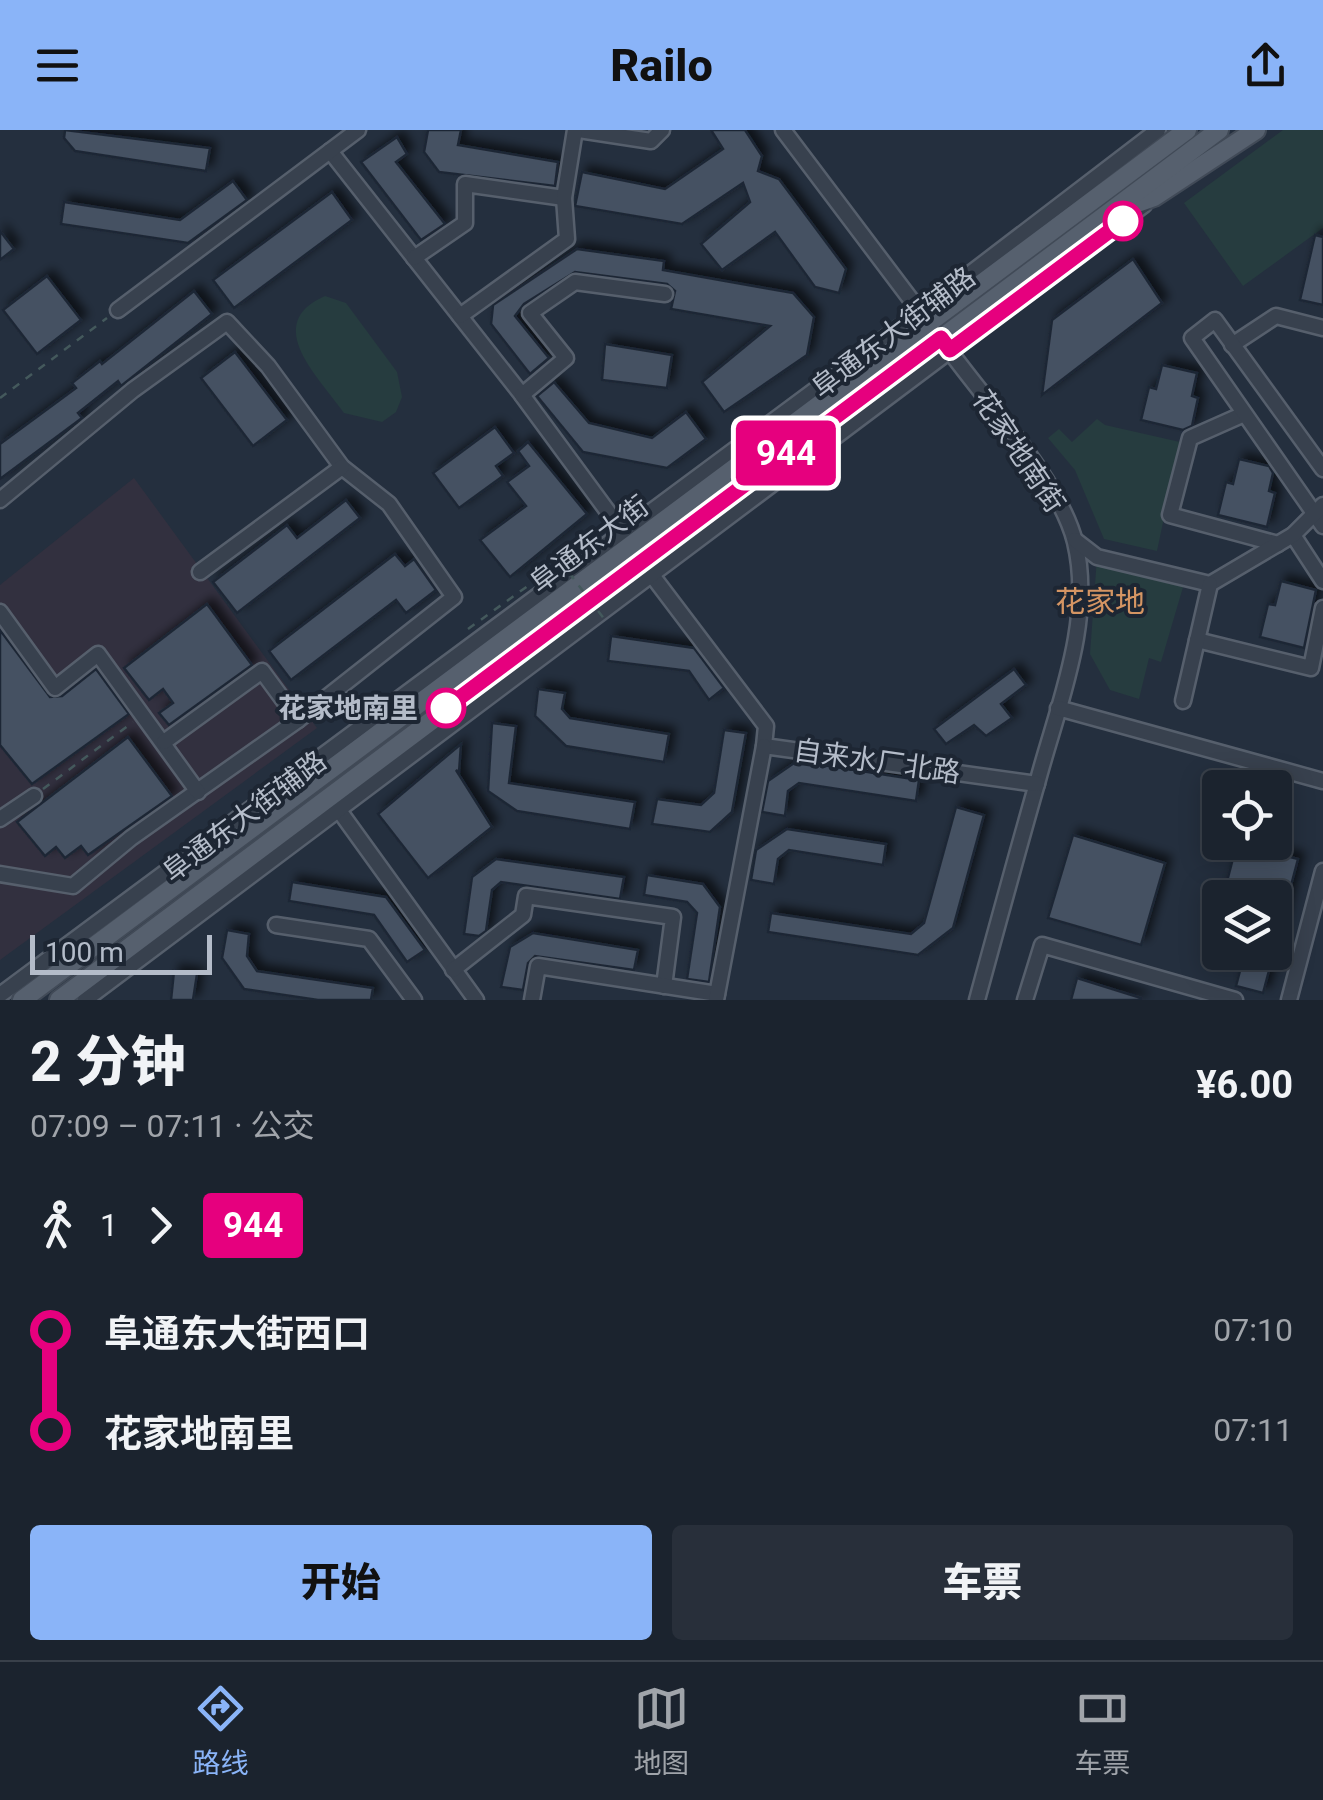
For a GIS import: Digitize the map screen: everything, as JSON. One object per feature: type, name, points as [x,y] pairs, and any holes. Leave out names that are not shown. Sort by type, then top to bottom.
[{"type":"main road","name":"阜通东大街","points":[[22,1000],[637,554],[935,331],[1188,130]]},
{"type":"main road","name":"阜通东大街","points":[[935,331],[1113,212],[1219,130]]},
{"type":"main road","points":[[1113,212],[1154,197],[1256,130]]},
{"type":"main road","name":"阜通东大街","points":[[59,1000],[332,802],[637,554]]},
{"type":"street","points":[[118,310],[358,130]]},
{"type":"street","points":[[460,316],[567,239],[564,198],[577,130],[651,141],[662,130]]},
{"type":"street","name":"花家地南街","points":[[783,130],[1051,490],[1074,540],[1080,581],[1078,626],[977,1000]]},
{"type":"street","name":"阜通东大街辅路","points":[[0,995],[637,554],[935,331],[1158,130]]},
{"type":"street","name":"自来水厂北路","points":[[330,151],[522,395],[766,726],[764,746],[1037,784]]},
{"type":"street","points":[[414,258],[465,223],[465,184],[564,198]]},
{"type":"street","name":"阜通东大街辅路","points":[[935,331],[1154,197]]},
{"type":"street","points":[[522,395],[566,358],[530,313],[575,282],[665,294]]},
{"type":"street","points":[[1232,344],[1276,316],[1323,328]]},
{"type":"street","points":[[1074,540],[1097,556],[1210,584],[1293,536],[1320,515],[1192,338],[1215,320],[1323,469]]},
{"type":"street","points":[[0,500],[134,390],[226,322],[268,366],[342,467],[389,504],[454,596],[298,720],[72,886],[0,874]]},
{"type":"street","points":[[1244,414],[1190,438],[1170,515],[1278,544]]},
{"type":"street","points":[[200,572],[342,467]]},
{"type":"street","points":[[1293,536],[1323,582]]},
{"type":"street","points":[[1183,701],[1210,584]]},
{"type":"street","points":[[1197,640],[1311,668],[1323,608]]},
{"type":"street","points":[[0,612],[54,688],[98,654],[198,792]]},
{"type":"street","points":[[164,742],[262,672],[298,720]]},
{"type":"street","points":[[1058,708],[1323,781]]},
{"type":"street","points":[[532,1000],[538,966],[716,997],[764,746]]},
{"type":"street","points":[[0,819],[34,796]]},
{"type":"street","points":[[332,802],[476,1000]]},
{"type":"street","name":"阜通东大街辅路","points":[[85,1000],[332,802]]},
{"type":"street","points":[[1289,1000],[1323,871]]},
{"type":"street","points":[[453,970],[523,915],[526,896],[672,917],[664,986]]},
{"type":"street","points":[[276,926],[369,939],[414,1000]]},
{"type":"street","points":[[1026,1000],[1042,945],[1235,1000]]},
{"type":"path","points":[[0,398],[118,310]]},
{"type":"path","points":[[468,629],[561,562],[605,620]]},
{"type":"path","points":[[34,796],[142,716]]},
{"type":"shaded area","points":[[134,478],[317,728],[0,960],[0,585]]},
{"type":"green space","points":[[1283,130],[1323,130],[1323,228],[1243,286],[1184,203]]},
{"type":"green space","points":[[325,296],[346,303],[397,372],[402,397],[396,412],[382,422],[344,413],[301,352],[297,321],[306,308]]},
{"type":"green space","points":[[1097,419],[1105,425],[1180,442],[1157,551],[1104,539],[1075,470],[1048,438],[1059,429],[1072,442]]},
{"type":"green space","points":[[1097,557],[1186,577],[1161,662],[1149,658],[1139,699],[1110,690],[1090,654]]},
{"type":"building","points":[[65,130],[210,148],[206,171],[75,151],[64,138]]},
{"type":"building","points":[[428,130],[461,130],[458,145],[558,162],[555,186],[439,172],[424,152]]},
{"type":"building","points":[[711,130],[745,130],[762,156],[758,171],[779,179],[846,269],[839,293],[815,287],[775,232],[722,270],[701,244],[750,202],[743,183],[682,224],[575,206],[582,172],[665,189],[723,149]]},
{"type":"building","points":[[397,137],[407,154],[396,162],[445,224],[421,240],[361,162]]},
{"type":"building","points":[[233,181],[247,200],[188,243],[61,224],[64,202],[180,220]]},
{"type":"building","points":[[332,192],[352,220],[234,308],[213,280]]},
{"type":"building","points":[[0,231],[14,249],[0,260]]},
{"type":"building","points":[[1315,235],[1323,237],[1323,305],[1300,300]]},
{"type":"building","points":[[577,249],[664,261],[663,270],[793,293],[814,317],[807,355],[724,412],[702,382],[770,326],[671,309],[675,291],[667,284],[575,272],[524,304],[515,316],[549,358],[530,374],[491,324],[493,305]]},
{"type":"building","points":[[1133,259],[1162,303],[1042,395],[1052,320]]},
{"type":"building","points":[[47,276],[81,320],[37,354],[3,310]]},
{"type":"building","points":[[194,291],[212,314],[121,386],[118,381],[78,413],[82,418],[0,479],[0,444],[76,388],[72,383]]},
{"type":"building","points":[[605,344],[672,355],[667,388],[602,380]]},
{"type":"building","points":[[235,352],[287,420],[253,446],[201,378]]},
{"type":"building","points":[[1162,365],[1197,373],[1192,396],[1198,398],[1192,426],[1183,430],[1141,420],[1149,387],[1156,389]]},
{"type":"building","points":[[554,382],[589,423],[652,438],[686,412],[706,439],[667,468],[583,452],[537,396]]},
{"type":"building","points":[[495,427],[514,453],[496,466],[503,476],[459,508],[433,473]]},
{"type":"building","points":[[528,442],[587,514],[510,577],[480,540],[526,506],[507,482],[529,466],[518,451]]},
{"type":"building","points":[[1239,459],[1269,466],[1273,473],[1269,491],[1275,493],[1267,527],[1218,515],[1226,482],[1233,484]]},
{"type":"building","points":[[346,500],[360,518],[237,613],[213,582],[287,525],[297,538]]},
{"type":"building","points":[[395,554],[405,566],[414,559],[436,590],[406,613],[396,600],[291,680],[269,651]]},
{"type":"building","points":[[1281,581],[1316,590],[1304,648],[1260,637],[1268,604],[1275,605]]},
{"type":"building","points":[[207,604],[252,665],[169,725],[159,713],[173,703],[163,689],[149,700],[124,668]]},
{"type":"building","points":[[0,630],[50,697],[62,696],[96,669],[129,714],[32,784],[0,745]]},
{"type":"building","points":[[611,636],[694,648],[724,688],[709,700],[689,671],[608,661]]},
{"type":"building","points":[[1014,669],[1026,685],[1001,704],[1012,718],[986,736],[974,725],[946,744],[934,729]]},
{"type":"building","points":[[538,689],[565,693],[562,709],[570,718],[669,734],[664,762],[566,746],[535,716]]},
{"type":"building","points":[[492,723],[516,726],[509,783],[635,802],[630,829],[517,811],[488,791]]},
{"type":"building","points":[[724,730],[746,733],[732,812],[710,832],[652,824],[657,799],[701,805],[714,793]]},
{"type":"building","points":[[128,737],[172,796],[88,855],[81,846],[65,858],[56,847],[45,856],[17,822]]},
{"type":"building","points":[[461,744],[459,772],[456,770],[492,827],[428,878],[378,814]]},
{"type":"building","points":[[797,761],[919,780],[916,801],[799,783],[788,791],[785,816],[762,812],[768,781]]},
{"type":"building","points":[[956,807],[984,815],[953,928],[918,955],[768,932],[771,913],[911,934],[924,923]]},
{"type":"building","points":[[787,829],[886,844],[883,865],[789,850],[778,859],[774,884],[751,880],[756,850]]},
{"type":"building","points":[[1073,835],[1165,863],[1141,945],[1048,918]]},
{"type":"building","points":[[496,859],[624,877],[620,899],[501,882],[492,890],[486,931],[479,936],[464,934],[472,877]]},
{"type":"building","points":[[1298,859],[1292,882],[1227,880],[1233,860]]},
{"type":"building","points":[[647,875],[703,884],[720,907],[709,982],[687,979],[697,913],[687,902],[644,895]]},
{"type":"building","points":[[292,882],[386,897],[425,950],[407,962],[374,915],[289,901]]},
{"type":"building","points":[[227,930],[249,934],[247,956],[257,971],[373,988],[371,1000],[318,1000],[244,989],[222,958]]},
{"type":"building","points":[[533,933],[638,950],[634,970],[535,956],[528,963],[523,990],[501,987],[510,947]]},
{"type":"building","points":[[1240,970],[1269,970],[1263,993],[1236,986]]},
{"type":"building","points":[[174,971],[197,974],[193,1000],[171,1000]]},
{"type":"building","points":[[1077,978],[1141,998],[1141,1000],[1071,1000]]},
{"type":"bus line","name":"944","points":[[446,708],[941,338],[950,350],[1123,221]]},
{"type":"place","name":"花家地南里","points":[[446,708]]},
{"type":"district","name":"花家地","points":[[1100,602]]}]
